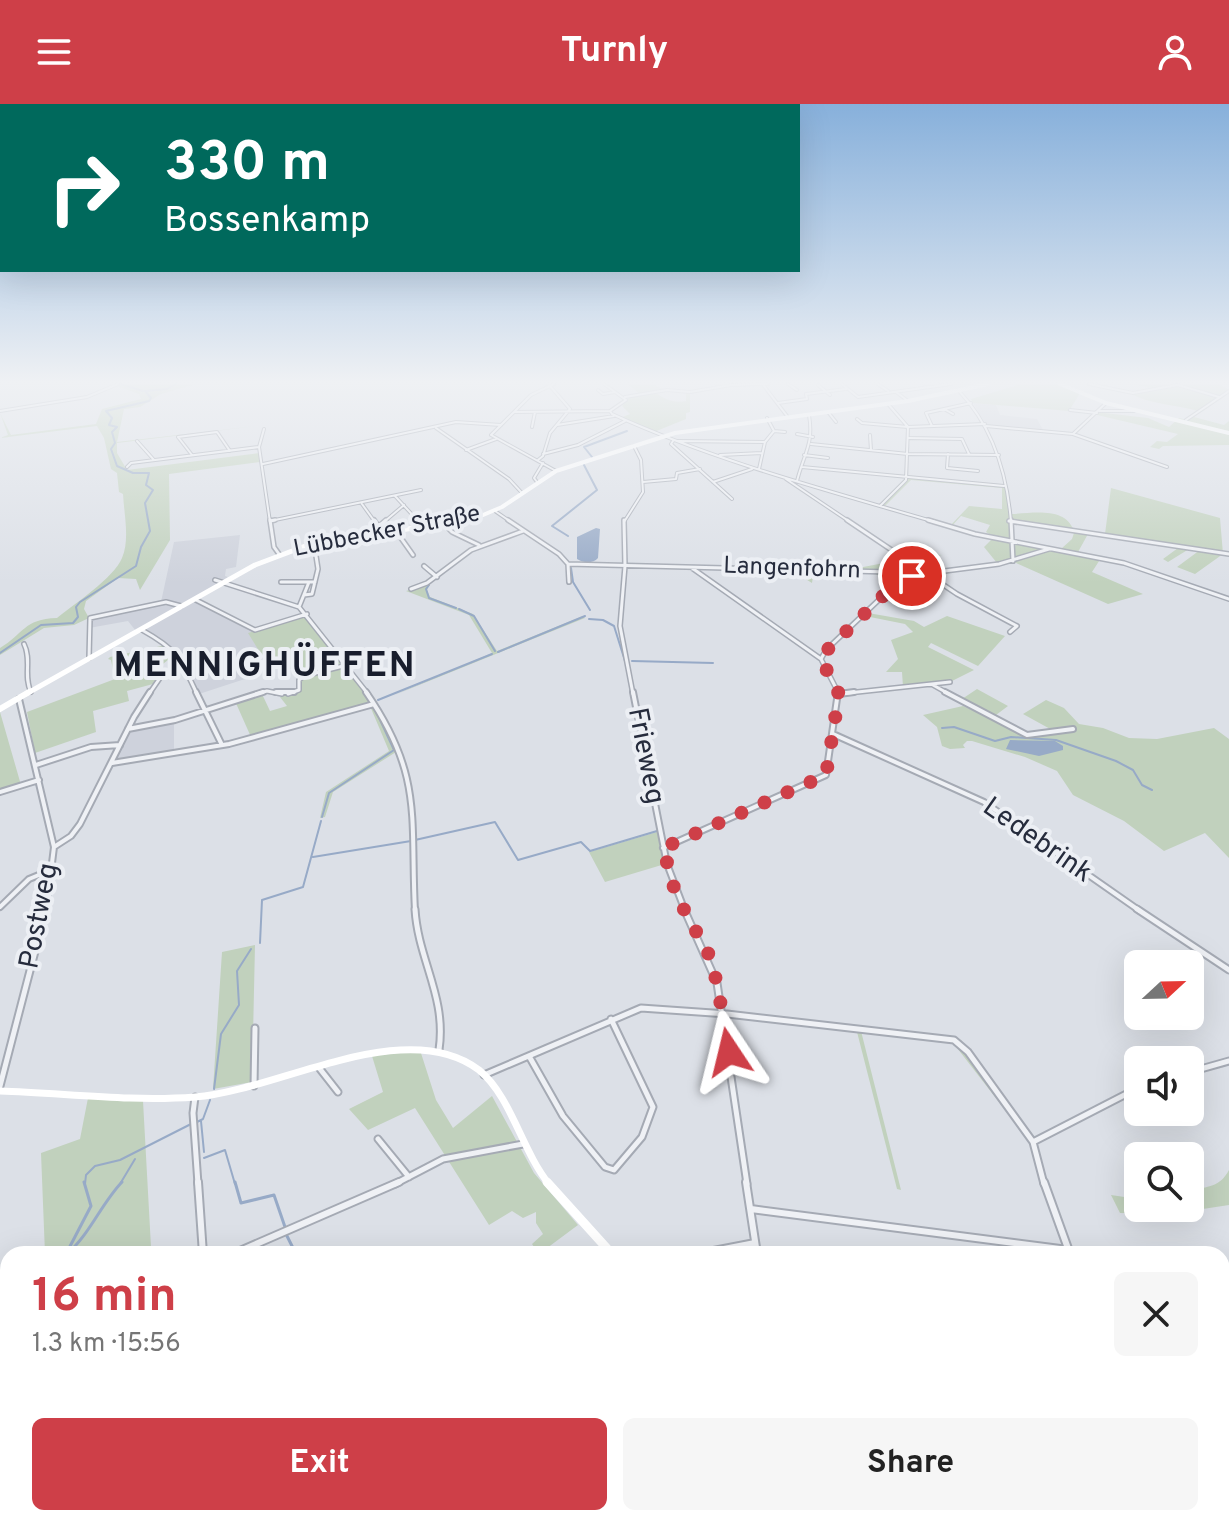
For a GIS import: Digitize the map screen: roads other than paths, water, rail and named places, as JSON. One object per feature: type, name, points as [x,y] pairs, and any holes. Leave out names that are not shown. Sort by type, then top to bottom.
[{"type":"main road","name":"Lübbecker Straße","points":[[0,709],[279,554],[314,543],[444,524],[495,511],[556,471],[620,450]]},
{"type":"main road","points":[[0,1088],[195,1097],[254,1088],[384,1051],[439,1050],[468,1063],[484,1075],[499,1095],[523,1144],[563,1201],[605,1246]]},
{"type":"street","points":[[145,450],[154,460]]},
{"type":"street","points":[[188,450],[192,455]]},
{"type":"street","points":[[127,467],[131,463],[235,450]]},
{"type":"street","points":[[260,450],[274,547],[279,554]]},
{"type":"street","points":[[263,464],[329,450]]},
{"type":"street","points":[[467,450],[509,479],[522,493]]},
{"type":"street","points":[[519,450],[556,471]]},
{"type":"street","points":[[538,460],[543,454],[557,450]]},
{"type":"street","points":[[638,450],[643,482],[676,479],[677,473],[700,469]]},
{"type":"street","points":[[678,450],[732,499]]},
{"type":"street","points":[[700,450],[975,534],[1124,563],[1229,599]]},
{"type":"street","points":[[797,481],[807,450]]},
{"type":"street","points":[[874,450],[999,455]]},
{"type":"street","points":[[880,506],[906,478],[908,450]]},
{"type":"street","points":[[967,450],[969,455]]},
{"type":"street","points":[[997,450],[1013,561]]},
{"type":"street","points":[[1120,450],[1167,467]]},
{"type":"street","points":[[718,456],[762,453],[756,469]]},
{"type":"street","points":[[948,454],[947,468],[978,471]]},
{"type":"street","points":[[804,455],[828,458]]},
{"type":"street","points":[[976,455],[977,462]]},
{"type":"street","points":[[537,482],[534,478],[543,463]]},
{"type":"street","points":[[802,467],[1004,486]]},
{"type":"street","points":[[713,482],[756,469]]},
{"type":"street","points":[[826,469],[826,476]]},
{"type":"street","points":[[851,479],[852,472]]},
{"type":"street","points":[[786,477],[799,490],[957,594],[1017,626],[1010,632]]},
{"type":"street","name":"Frieweg","points":[[643,482],[643,496],[624,518],[625,566],[620,626],[663,848],[676,895],[709,955],[722,1014],[756,1246]]},
{"type":"street","points":[[270,521],[421,490]]},
{"type":"street","points":[[395,496],[424,527]]},
{"type":"street","points":[[362,504],[383,533]]},
{"type":"street","points":[[378,527],[404,505]]},
{"type":"street","points":[[495,511],[559,554],[568,564],[569,582]]},
{"type":"street","points":[[1009,521],[1229,554]]},
{"type":"street","points":[[444,524],[480,546]]},
{"type":"street","points":[[396,531],[413,555]]},
{"type":"street","points":[[411,589],[437,577],[462,555],[523,531]]},
{"type":"street","points":[[304,595],[312,594],[318,569],[314,543]]},
{"type":"street","name":"Langenfohrn","points":[[568,564],[929,573],[1013,561],[1051,548]]},
{"type":"street","points":[[424,566],[437,577]]},
{"type":"street","points":[[663,848],[826,775],[839,694],[822,656],[690,567]]},
{"type":"street","points":[[822,656],[884,595],[917,573]]},
{"type":"street","points":[[215,580],[299,607],[307,614],[374,703],[403,762],[413,802],[417,930],[438,990],[439,1050]]},
{"type":"street","points":[[281,582],[315,582]]},
{"type":"street","points":[[299,607],[309,582]]},
{"type":"street","points":[[196,600],[255,630],[307,614]]},
{"type":"street","points":[[91,659],[87,656],[91,644],[90,618],[166,602],[183,607]]},
{"type":"street","points":[[142,630],[170,646],[184,665],[221,743]]},
{"type":"street","points":[[24,644],[29,654],[25,678],[31,692]]},
{"type":"street","points":[[54,847],[71,836],[80,824],[128,729],[162,675],[184,665]]},
{"type":"street","points":[[128,729],[167,722],[267,691],[281,696],[291,694],[299,690],[299,680],[304,676],[347,665]]},
{"type":"street","points":[[839,694],[950,682]]},
{"type":"street","points":[[933,685],[973,709],[1027,735],[1073,729]]},
{"type":"street","name":"Postweg","points":[[0,1088],[46,910],[54,847],[19,699]]},
{"type":"street","points":[[112,763],[229,744],[374,703]]},
{"type":"street","name":"Ledebrink","points":[[833,734],[984,802],[1083,873],[1229,970]]},
{"type":"street","points":[[36,765],[91,747],[120,745]]},
{"type":"street","points":[[0,792],[39,780]]},
{"type":"street","points":[[0,907],[27,880],[51,870]]},
{"type":"street","points":[[484,1075],[611,1019],[636,1009],[648,1008],[954,1040],[968,1052],[1033,1142],[1048,1198],[1067,1246]]},
{"type":"street","points":[[529,1055],[563,1116],[605,1167],[614,1170],[642,1137],[653,1107],[611,1019]]},
{"type":"street","points":[[254,1088],[255,1028]]},
{"type":"street","points":[[1204,1068],[1229,1061]]},
{"type":"street","points":[[320,1069],[338,1092]]},
{"type":"street","points":[[1033,1142],[1124,1095]]},
{"type":"street","points":[[195,1097],[202,1246]]},
{"type":"street","points":[[378,1139],[409,1177]]},
{"type":"street","points":[[252,1246],[443,1159],[523,1144]]},
{"type":"street","points":[[751,1209],[1025,1246]]},
{"type":"street","points":[[736,1246],[755,1242]]},
{"type":"water","points":[[600,529],[598,558],[588,562],[577,559],[577,537]]},
{"type":"water","points":[[1010,740],[1055,741],[1063,746],[1063,750],[1039,756],[1006,749]]},
{"type":"waterway","points":[[0,653],[41,625],[73,623],[78,617],[76,607],[80,602],[136,566],[141,547],[150,531],[145,503],[153,490],[146,485],[149,473],[133,473],[117,466],[111,450]]},
{"type":"waterway","points":[[587,450],[592,457]]},
{"type":"waterway","points":[[568,536],[552,526],[597,490],[584,465]]},
{"type":"waterway","points":[[571,568],[573,582],[590,610]]},
{"type":"waterway","points":[[429,585],[426,589],[429,598],[456,608]]},
{"type":"waterway","points":[[459,609],[474,616],[495,651]]},
{"type":"waterway","points":[[498,652],[585,616]]},
{"type":"waterway","points":[[589,619],[603,620],[614,626],[625,661]]},
{"type":"waterway","points":[[378,700],[492,654]]},
{"type":"waterway","points":[[632,661],[713,663]]},
{"type":"waterway","points":[[322,817],[329,793],[394,750],[375,709]]},
{"type":"waterway","points":[[942,728],[954,727],[995,741],[1011,737],[1056,740],[1116,761],[1133,770],[1142,785],[1152,790]]},
{"type":"waterway","points":[[260,943],[262,900],[303,887],[321,821]]},
{"type":"waterway","points":[[415,840],[495,822],[518,860],[581,842],[590,851],[657,831]]},
{"type":"waterway","points":[[686,835],[717,822]]},
{"type":"waterway","points":[[668,843],[682,837]]},
{"type":"waterway","points":[[313,857],[411,841]]},
{"type":"waterway","points":[[214,1089],[221,1034],[239,1005],[237,971],[251,949]]},
{"type":"waterway","points":[[197,1122],[203,1119],[210,1100]]},
{"type":"waterway","points":[[201,1121],[204,1152]]},
{"type":"waterway","points":[[85,1184],[86,1175],[95,1166],[120,1160],[191,1124]]},
{"type":"waterway","points":[[204,1158],[225,1150],[235,1184]]},
{"type":"waterway","points":[[120,1184],[135,1159]]},
{"type":"waterway","points":[[70,1246],[91,1206],[84,1182]]},
{"type":"waterway","points":[[74,1246],[122,1182]]},
{"type":"waterway","points":[[235,1182],[241,1203],[274,1195],[285,1227]]},
{"type":"waterway","points":[[286,1234],[292,1246]]},
{"type":"district","name":"MENNIGHÜFFEN","points":[[265,667]]}]
